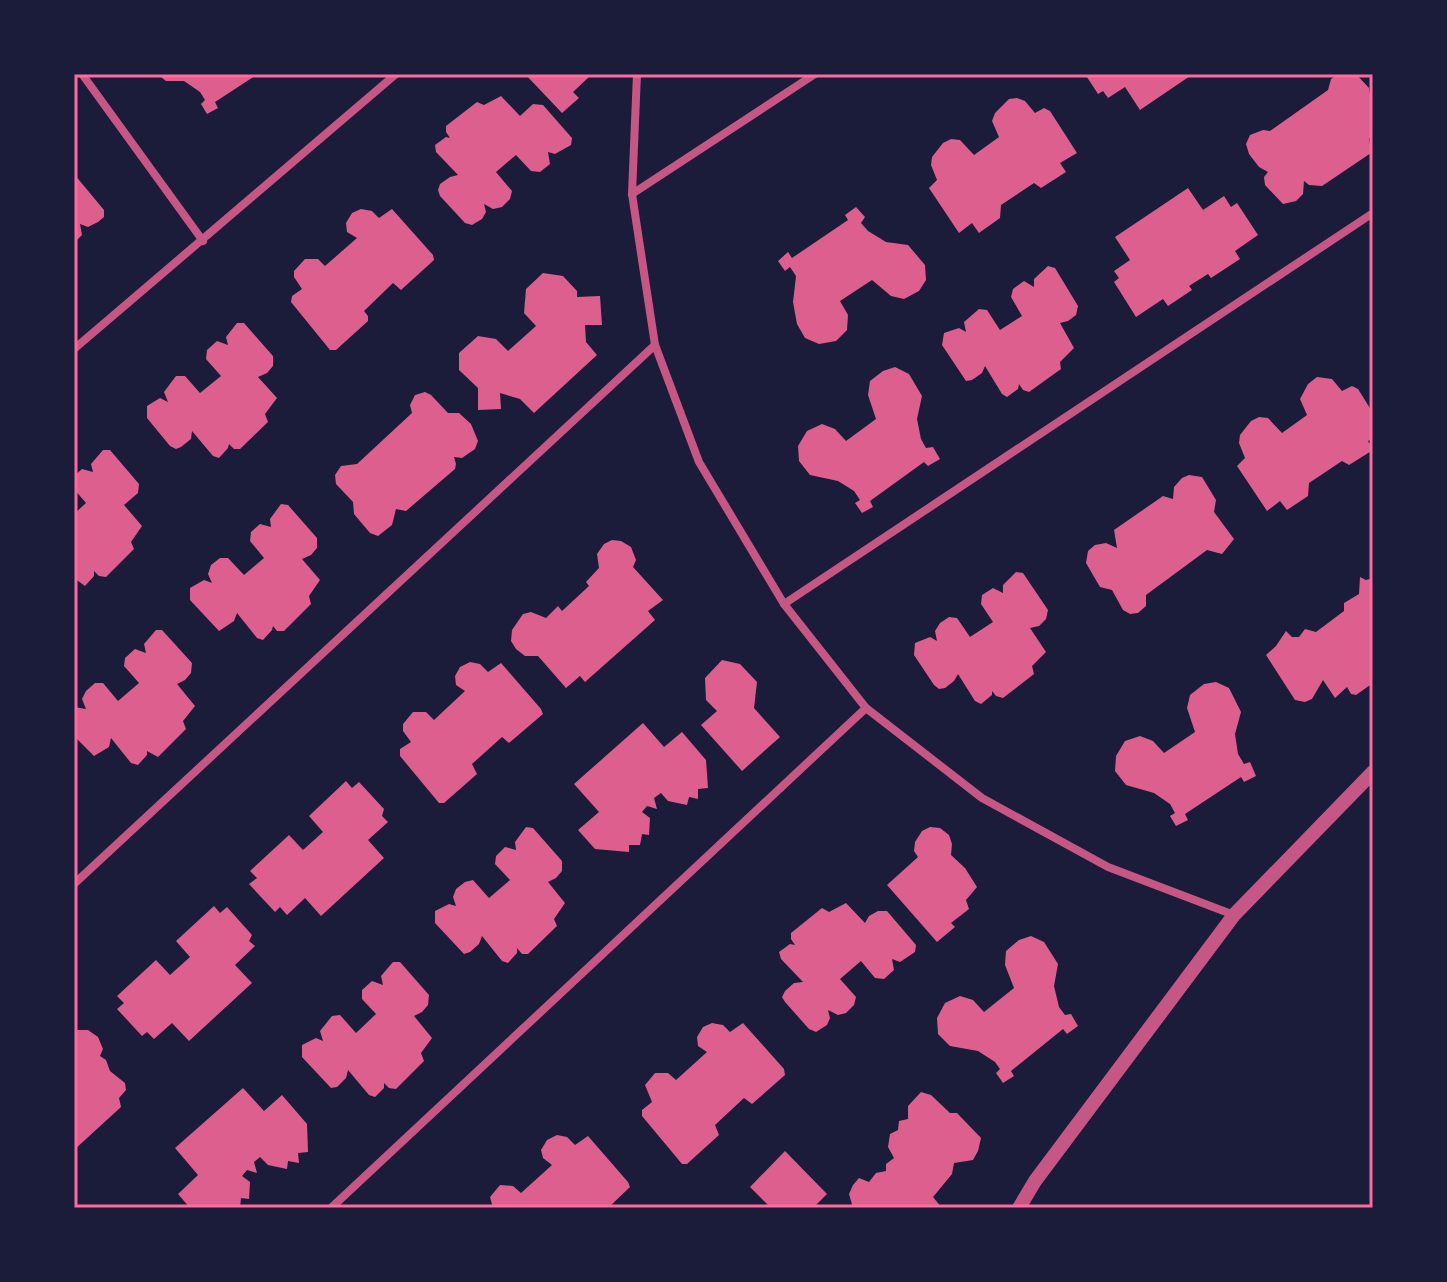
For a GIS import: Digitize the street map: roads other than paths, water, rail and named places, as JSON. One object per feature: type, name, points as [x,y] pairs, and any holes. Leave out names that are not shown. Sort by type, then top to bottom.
[{"type":"street","points":[[82,74],[203,241]]},
{"type":"street","points":[[74,349],[396,74]]},
{"type":"street","points":[[637,74],[632,194],[655,345],[699,462],[784,604],[866,708],[982,798],[1108,867],[1234,915]]},
{"type":"street","points":[[632,194],[815,74]]},
{"type":"street","points":[[784,604],[1373,213]]},
{"type":"street","points":[[74,884],[655,345]]},
{"type":"street","points":[[331,1208],[866,708]]},
{"type":"street","points":[[1019,1208],[1035,1181],[1234,915],[1373,772]]}]
